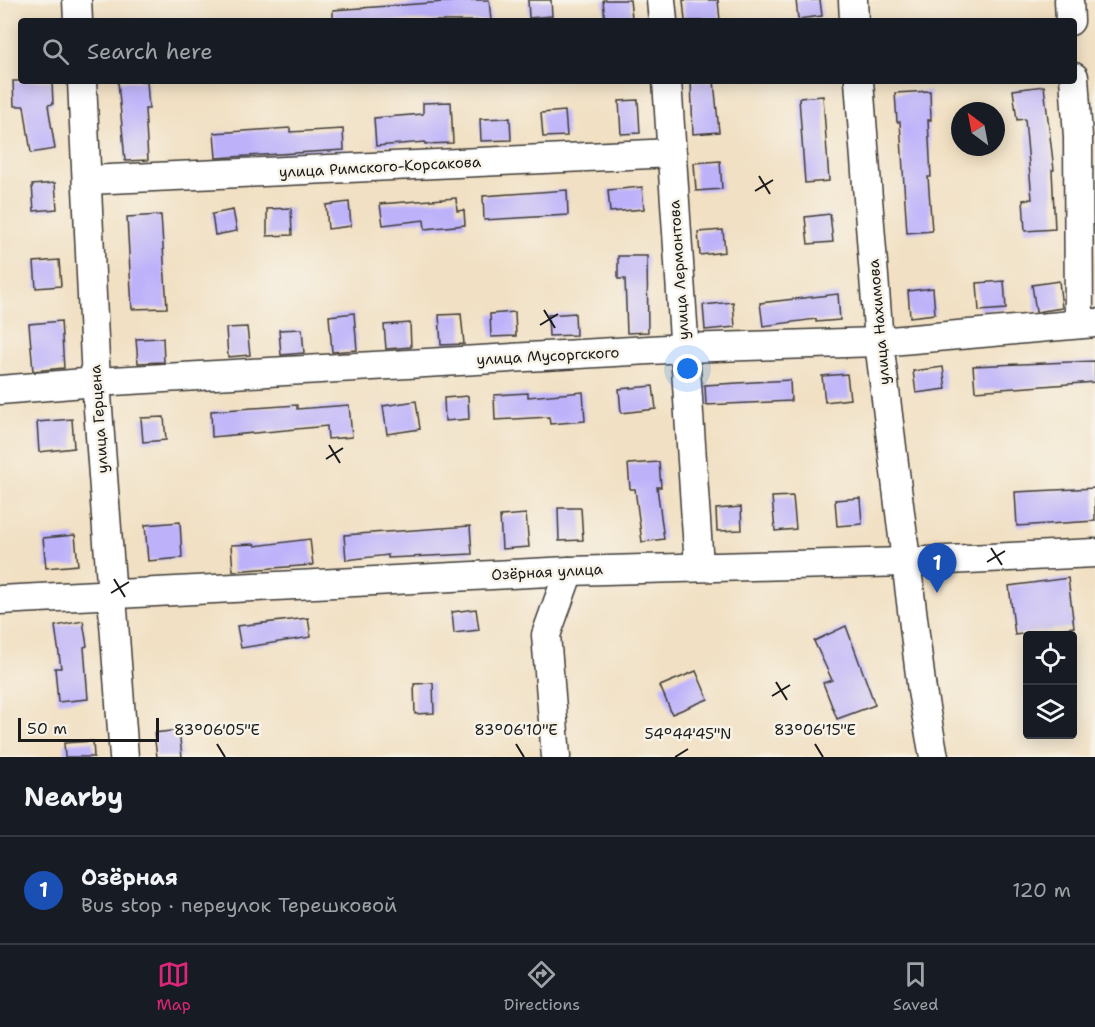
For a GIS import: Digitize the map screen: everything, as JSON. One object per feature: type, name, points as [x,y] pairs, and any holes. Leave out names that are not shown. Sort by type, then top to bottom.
[{"type":"street","points":[[77,0],[78,18]]},
{"type":"street","points":[[661,0],[663,18]]},
{"type":"street","points":[[853,0],[854,18]]},
{"type":"street","points":[[1069,0],[1070,18]]},
{"type":"street","name":"улица Герцена","points":[[82,84],[96,382],[124,757]]},
{"type":"street","name":"улица Лермонтова","points":[[667,84],[699,566]]},
{"type":"street","name":"улица Нахимова","points":[[859,84],[879,342],[922,691],[934,757]]},
{"type":"street","points":[[1074,84],[1087,323]]},
{"type":"street","name":"улица Римского-Корсакова","points":[[88,180],[672,153]]},
{"type":"street","name":"улица Мусоргского","points":[[0,390],[96,382],[684,348],[879,342],[1087,323]]},
{"type":"street","name":"Озёрная улица","points":[[0,600],[113,592],[569,571],[906,562],[1095,553]]},
{"type":"street","points":[[556,757],[546,635],[569,571]]},
{"type":"building","points":[[489,0],[491,18],[333,18],[333,10]]},
{"type":"building","points":[[528,0],[551,0],[552,16],[529,18]]},
{"type":"building","points":[[603,0],[630,0],[632,18],[605,18]]},
{"type":"building","points":[[683,0],[718,0],[720,18],[685,18]]},
{"type":"building","points":[[796,0],[820,0],[822,16],[798,18]]},
{"type":"building","points":[[13,81],[18,81],[18,84],[52,84],[53,104],[48,105],[55,149],[31,153],[24,106],[14,106]]},
{"type":"building","points":[[118,84],[147,84],[149,109],[145,109],[148,160],[125,161]]},
{"type":"building","points":[[691,84],[714,84],[719,132],[693,134]]},
{"type":"building","points":[[1044,86],[1054,170],[1052,170],[1055,229],[1025,231],[1023,200],[1032,199],[1025,119],[1017,120],[1013,90]]},
{"type":"building","points":[[930,91],[931,120],[928,120],[931,177],[928,177],[932,231],[907,233],[900,122],[897,122],[895,93]]},
{"type":"building","points":[[823,96],[829,181],[805,183],[799,98]]},
{"type":"building","points":[[638,100],[640,133],[621,134],[619,101]]},
{"type":"building","points":[[451,102],[453,143],[425,144],[425,142],[376,146],[374,118],[423,114],[423,103]]},
{"type":"building","points":[[565,111],[567,136],[543,137],[541,113]]},
{"type":"building","points":[[510,118],[511,140],[481,141],[480,119]]},
{"type":"building","points":[[290,128],[290,132],[343,129],[344,150],[216,158],[214,133]]},
{"type":"building","points":[[720,161],[722,189],[696,191],[694,163]]},
{"type":"building","points":[[55,183],[57,209],[34,211],[32,185]]},
{"type":"building","points":[[642,187],[644,209],[610,212],[608,190]]},
{"type":"building","points":[[567,190],[568,215],[484,220],[483,196]]},
{"type":"building","points":[[456,198],[457,211],[464,210],[465,225],[425,229],[424,220],[383,225],[380,204]]},
{"type":"building","points":[[349,202],[351,226],[328,229],[326,205]]},
{"type":"building","points":[[291,208],[292,235],[267,236],[267,209]]},
{"type":"building","points":[[233,210],[237,231],[215,235],[212,214]]},
{"type":"building","points":[[830,214],[833,242],[808,244],[805,217]]},
{"type":"building","points":[[161,215],[167,308],[132,309],[127,217]]},
{"type":"building","points":[[723,230],[725,252],[700,255],[698,232]]},
{"type":"building","points":[[618,256],[647,256],[648,332],[627,333],[625,279],[618,279]]},
{"type":"building","points":[[59,260],[61,286],[36,288],[34,262]]},
{"type":"building","points":[[1004,281],[1006,309],[979,311],[977,283]]},
{"type":"building","points":[[1059,281],[1062,308],[1036,312],[1032,285]]},
{"type":"building","points":[[933,288],[935,314],[910,317],[908,291]]},
{"type":"building","points":[[838,294],[840,320],[816,322],[816,319],[763,326],[760,303]]},
{"type":"building","points":[[733,302],[735,327],[705,330],[703,305]]},
{"type":"building","points":[[515,312],[516,336],[491,337],[490,314]]},
{"type":"building","points":[[354,313],[357,350],[332,352],[329,316]]},
{"type":"building","points":[[575,313],[576,335],[549,336],[548,315]]},
{"type":"building","points":[[461,314],[464,344],[441,345],[439,315]]},
{"type":"building","points":[[61,321],[64,368],[33,371],[29,324]]},
{"type":"building","points":[[410,323],[411,347],[386,349],[384,325]]},
{"type":"building","points":[[247,327],[250,355],[228,357],[226,328]]},
{"type":"building","points":[[302,329],[304,353],[281,355],[279,330]]},
{"type":"building","points":[[163,338],[164,362],[138,363],[136,339]]},
{"type":"building","points":[[1095,361],[1095,382],[975,391],[973,366]]},
{"type":"building","points":[[943,367],[946,389],[916,393],[913,371]]},
{"type":"building","points":[[847,374],[850,399],[825,402],[822,376]]},
{"type":"building","points":[[790,380],[791,401],[706,405],[705,385]]},
{"type":"building","points":[[653,386],[656,409],[621,413],[619,389]]},
{"type":"building","points":[[583,392],[585,421],[550,424],[549,417],[495,420],[494,395],[528,393],[528,397]]},
{"type":"building","points":[[468,396],[469,419],[445,421],[444,398]]},
{"type":"building","points":[[416,401],[420,429],[387,434],[383,406]]},
{"type":"building","points":[[297,405],[297,409],[349,405],[352,437],[328,439],[327,426],[212,437],[211,411]]},
{"type":"building","points":[[164,417],[166,440],[143,442],[141,418]]},
{"type":"building","points":[[72,419],[74,448],[39,452],[37,422]]},
{"type":"building","points":[[659,462],[661,487],[657,487],[664,539],[642,542],[635,489],[630,489],[628,464]]},
{"type":"building","points":[[1095,488],[1095,521],[1017,526],[1015,492]]},
{"type":"building","points":[[793,496],[796,529],[775,531],[772,497]]},
{"type":"building","points":[[860,498],[862,524],[837,526],[835,500]]},
{"type":"building","points":[[741,507],[742,530],[717,531],[716,509]]},
{"type":"building","points":[[558,508],[581,508],[583,540],[559,541]]},
{"type":"building","points":[[526,514],[529,547],[502,549],[500,516]]},
{"type":"building","points":[[180,522],[182,558],[148,561],[145,525]]},
{"type":"building","points":[[470,526],[472,554],[388,558],[388,555],[346,560],[344,535]]},
{"type":"building","points":[[75,535],[78,565],[46,568],[43,538]]},
{"type":"building","points":[[310,539],[313,565],[233,571],[231,545],[255,544],[255,546]]},
{"type":"building","points":[[1068,578],[1074,627],[1023,631],[1023,634],[1015,635],[1009,586]]},
{"type":"building","points":[[476,609],[479,630],[454,633],[452,612]]},
{"type":"building","points":[[308,618],[311,637],[241,648],[237,626]]},
{"type":"building","points":[[83,621],[87,646],[84,647],[88,699],[58,702],[55,668],[61,668],[55,626]]},
{"type":"building","points":[[846,626],[875,705],[837,719],[823,683],[832,680],[814,641]]},
{"type":"building","points":[[696,671],[708,699],[672,714],[660,686]]},
{"type":"building","points":[[433,683],[434,713],[415,714],[414,684]]},
{"type":"building","points":[[179,730],[182,757],[157,757],[154,733]]},
{"type":"building","points":[[93,741],[94,757],[65,757],[64,743]]},
{"type":"place","name":"Озёрная","points":[[937,593]]}]
